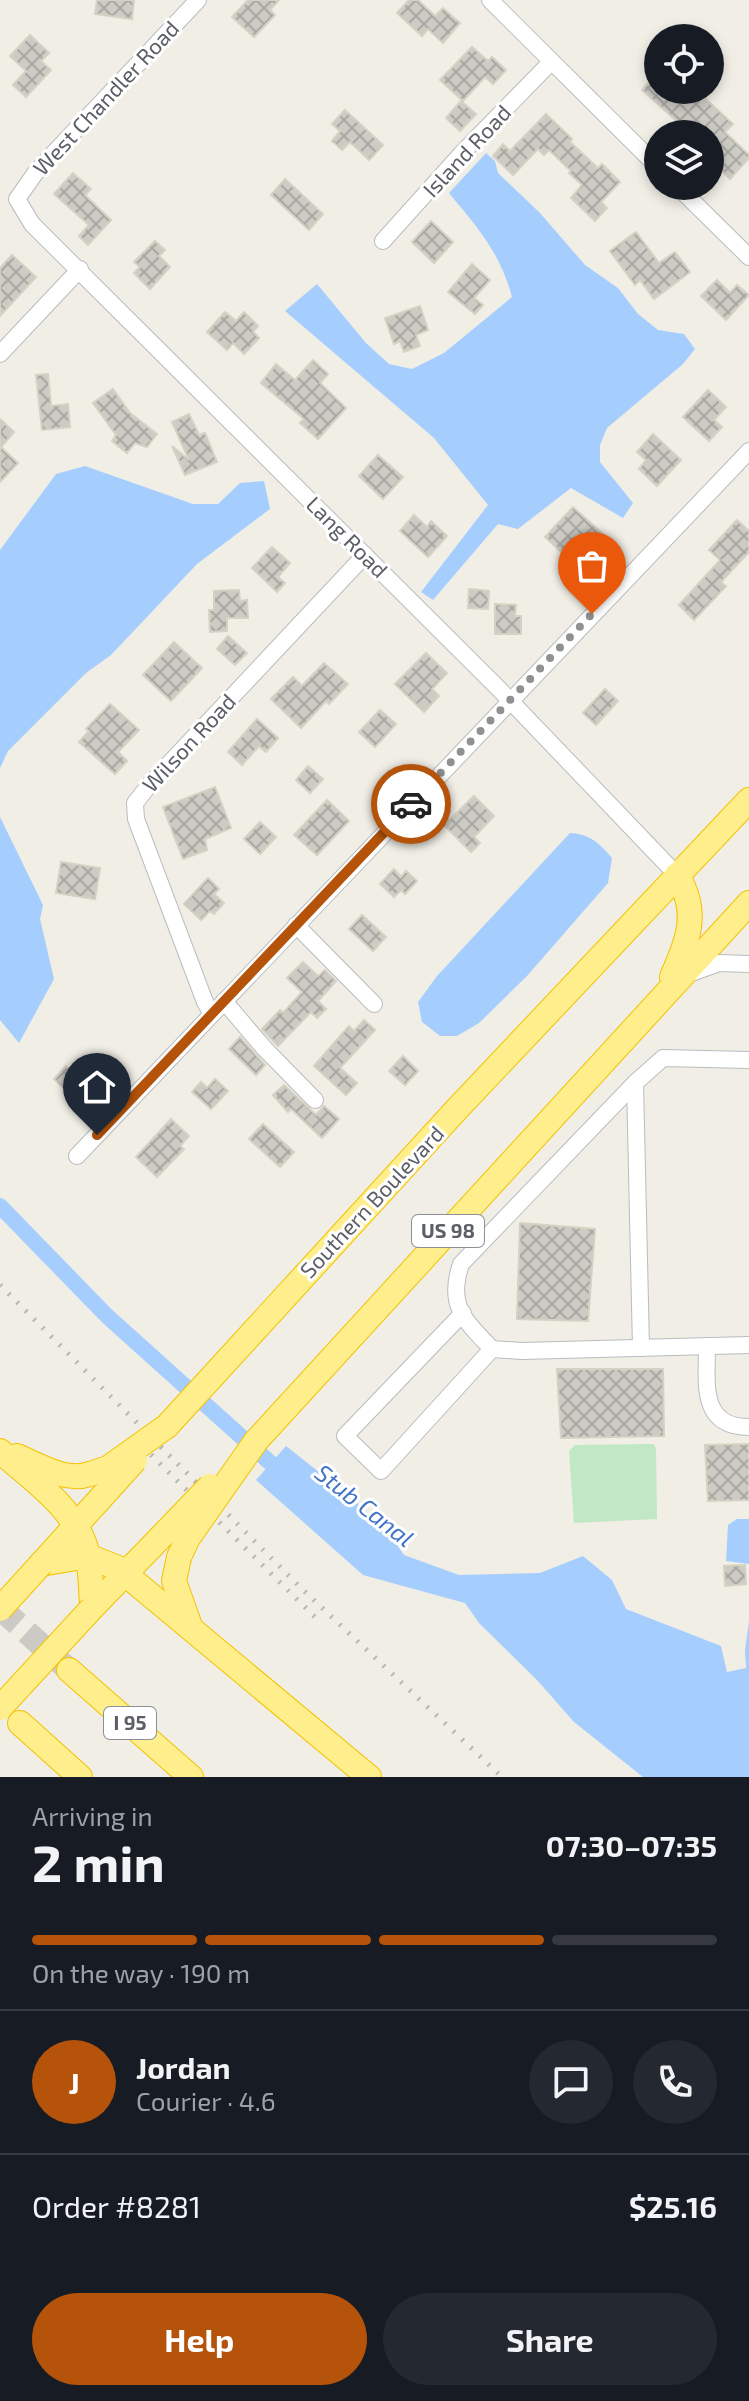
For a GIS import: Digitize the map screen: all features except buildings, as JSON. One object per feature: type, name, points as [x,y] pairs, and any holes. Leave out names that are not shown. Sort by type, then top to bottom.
[{"type":"highway","name":"Southern Boulevard","points":[[99,1482],[108,1468],[167,1426],[238,1346],[749,800]]},
{"type":"highway","points":[[672,985],[691,916],[688,894],[677,875]]},
{"type":"highway","name":"US 98","points":[[0,1708],[92,1608],[256,1441],[749,903]]},
{"type":"highway","points":[[192,1632],[174,1581],[179,1557],[188,1538],[256,1441]]},
{"type":"highway","points":[[0,1450],[55,1473],[99,1482],[76,1526],[0,1609]]},
{"type":"highway","points":[[0,1450],[57,1502],[76,1526],[88,1556],[92,1608]]},
{"type":"highway","points":[[41,1564],[88,1556],[110,1563],[369,1777]]},
{"type":"highway","name":"I 95","points":[[69,1670],[191,1777]]},
{"type":"highway","points":[[20,1723],[80,1777]]},
{"type":"street","name":"West Chandler Road","points":[[17,199],[36,172],[198,0]]},
{"type":"street","points":[[490,0],[644,153]]},
{"type":"street","name":"Island Road","points":[[383,241],[462,153],[551,62]]},
{"type":"street","name":"Lang Road","points":[[17,199],[32,224],[510,700],[677,875]]},
{"type":"street","points":[[691,200],[749,257]]},
{"type":"street","points":[[0,354],[80,269]]},
{"type":"street","points":[[77,1156],[749,451]]},
{"type":"street","name":"Wilson Road","points":[[212,1014],[136,819],[135,803],[365,555]]},
{"type":"street","points":[[296,925],[374,1004]]},
{"type":"street","points":[[672,985],[719,963],[749,964]]},
{"type":"street","points":[[224,1001],[315,1100]]},
{"type":"street","points":[[749,1060],[663,1058],[635,1083],[461,1264],[454,1284],[457,1303],[472,1328],[492,1349],[522,1351],[749,1345]]},
{"type":"street","points":[[635,1083],[641,1348]]},
{"type":"street","points":[[463,1313],[345,1436],[381,1471],[492,1349]]},
{"type":"street","points":[[707,1346],[709,1403],[725,1423],[749,1427]]},
{"type":"green space","points":[[653,1444],[656,1448],[657,1519],[574,1523],[569,1451],[575,1445]]},
{"type":"water","points":[[486,153],[495,161],[498,173],[540,213],[585,265],[618,288],[638,314],[658,330],[684,334],[695,349],[683,364],[607,428],[600,445],[600,462],[633,503],[623,518],[571,488],[518,529],[498,524],[433,600],[421,592],[488,505],[434,438],[285,311],[317,284],[366,343],[389,364],[412,369],[444,353],[512,297],[494,253],[449,193]]},
{"type":"water","points":[[85,466],[193,504],[218,504],[240,483],[264,481],[270,509],[197,564],[111,655],[86,673],[8,751],[0,768],[0,550],[56,474]]},
{"type":"water","points":[[0,817],[43,905],[40,919],[54,979],[19,1043],[0,1020]]},
{"type":"water","points":[[570,833],[594,840],[612,858],[608,883],[527,976],[479,1023],[457,1036],[440,1036],[422,1022],[418,1002],[437,976]]},
{"type":"water","points":[[286,1446],[353,1499],[388,1532],[404,1555],[459,1575],[540,1573],[583,1556],[612,1580],[626,1609],[721,1646],[727,1672],[746,1668],[749,1621],[749,1777],[643,1777],[574,1722],[479,1623],[465,1603],[363,1575],[256,1480]]},
{"type":"water","points":[[737,1519],[749,1519],[749,1564],[726,1561],[728,1525]]},
{"type":"waterway","name":"Stub Canal","points":[[0,1206],[107,1316],[286,1477]]},
{"type":"tunnel","points":[[0,1608],[69,1670]]},
{"type":"railway","points":[[0,1285],[302,1589],[502,1777]]},
{"type":"railway","points":[[134,1438],[319,1621]]},
{"type":"way so far","points":[[411,804],[592,614]]},
{"type":"route","points":[[97,1135],[411,804]]}]
